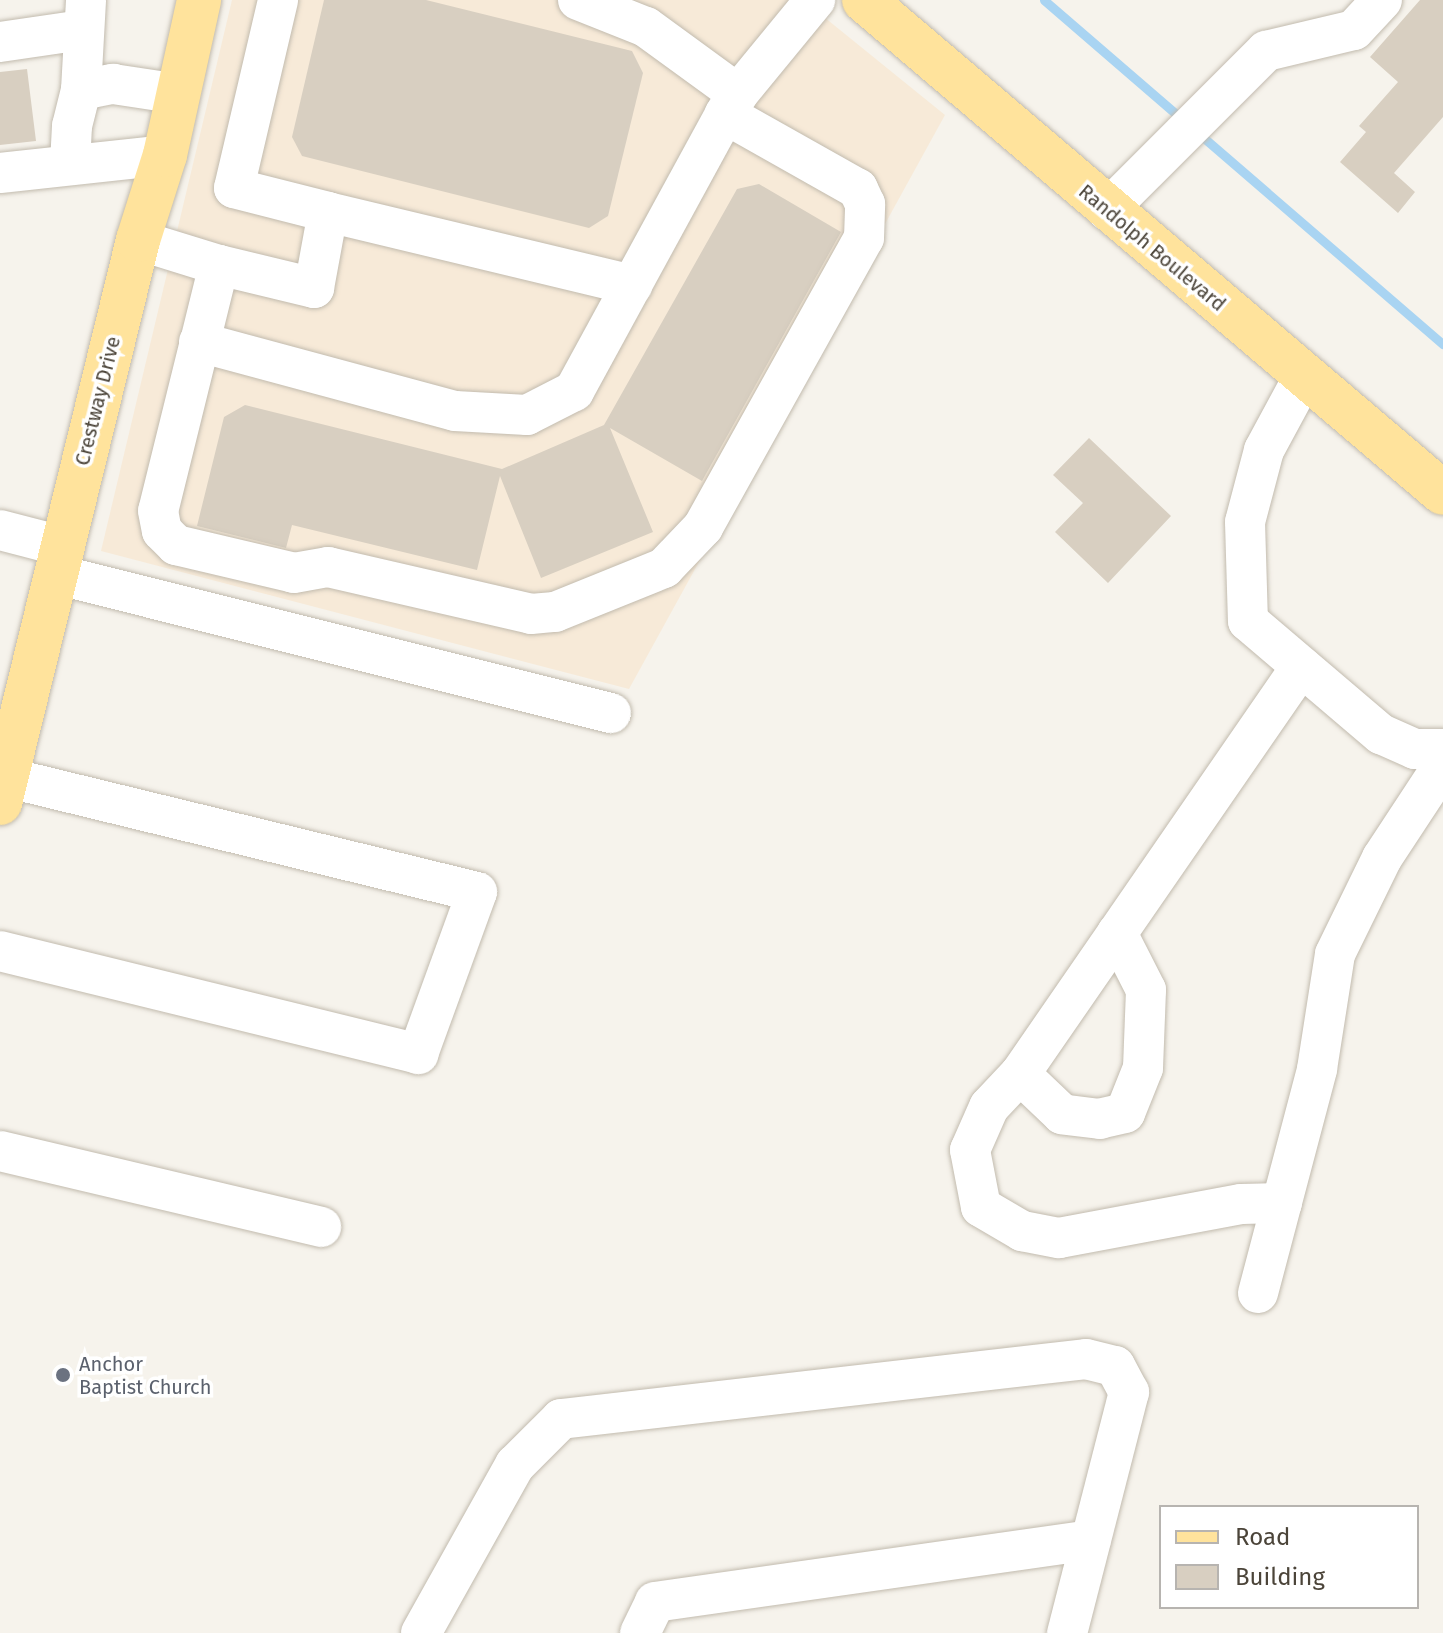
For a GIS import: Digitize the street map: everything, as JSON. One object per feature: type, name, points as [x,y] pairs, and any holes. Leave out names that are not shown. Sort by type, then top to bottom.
[{"type":"main road","name":"Randolph Boulevard","points":[[864,0],[1443,493]]},
{"type":"main road","name":"Crestway Drive","points":[[3,790],[138,240],[165,155],[194,2]]},
{"type":"street","points":[[278,0],[234,188],[632,285]]},
{"type":"street","points":[[219,265],[158,511],[162,531],[176,545],[294,573],[328,567],[531,614],[555,612],[664,568],[703,527],[864,238],[865,204],[858,189],[731,104],[646,27],[578,0]]},
{"type":"street","points":[[199,342],[455,411],[527,415],[574,391],[731,104],[815,0]]},
{"type":"street","points":[[1107,210],[1266,51],[1354,30],[1382,0]]},
{"type":"street","points":[[0,42],[84,15],[81,90],[72,126],[70,164]]},
{"type":"street","points":[[81,90],[113,84],[179,94]]},
{"type":"street","points":[[0,173],[165,155]]},
{"type":"street","points":[[138,240],[219,265],[314,288],[328,212]]},
{"type":"street","points":[[1304,376],[1264,450],[1245,522],[1248,621],[1381,734],[1415,749],[1443,749]]},
{"type":"street","points":[[0,530],[58,560],[611,713]]},
{"type":"street","points":[[1282,1203],[1241,1204],[1059,1238],[1022,1231],[981,1207],[970,1150],[989,1107],[1020,1074],[1301,666]]},
{"type":"street","points":[[1258,1293],[1317,1069],[1335,954],[1382,858],[1443,765]]},
{"type":"street","points":[[0,951],[418,1054],[477,892],[3,790]]},
{"type":"street","points":[[1020,1074],[1062,1114],[1100,1119],[1125,1113],[1143,1068],[1146,990],[1117,933]]},
{"type":"street","points":[[0,1151],[321,1227]]},
{"type":"street","points":[[421,1633],[515,1465],[561,1419],[1086,1359],[1115,1366],[1129,1392],[1067,1633]]},
{"type":"street","points":[[640,1633],[655,1602],[1091,1540]]},
{"type":"shaded area","points":[[232,0],[803,0],[945,115],[629,689],[101,551]]},
{"type":"building","points":[[324,0],[426,0],[632,51],[643,73],[608,216],[589,228],[302,156],[292,137]]},
{"type":"building","points":[[1420,0],[1443,0],[1443,117],[1394,173],[1415,192],[1398,213],[1340,162],[1366,132],[1359,126],[1398,82],[1370,57]]},
{"type":"building","points":[[27,69],[36,141],[0,145],[0,72]]},
{"type":"building","points":[[759,184],[841,232],[702,481],[610,428],[653,532],[541,578],[500,476],[477,570],[292,525],[286,548],[197,526],[224,417],[245,405],[502,469],[604,425],[737,189]]},
{"type":"building","points":[[1089,438],[1171,516],[1108,583],[1055,532],[1083,503],[1053,475]]},
{"type":"waterway","points":[[1044,0],[1183,120]]},
{"type":"waterway","points":[[1197,132],[1443,344]]},
{"type":"place","name":"Anchor Baptist Church","points":[[63,1375]]}]
